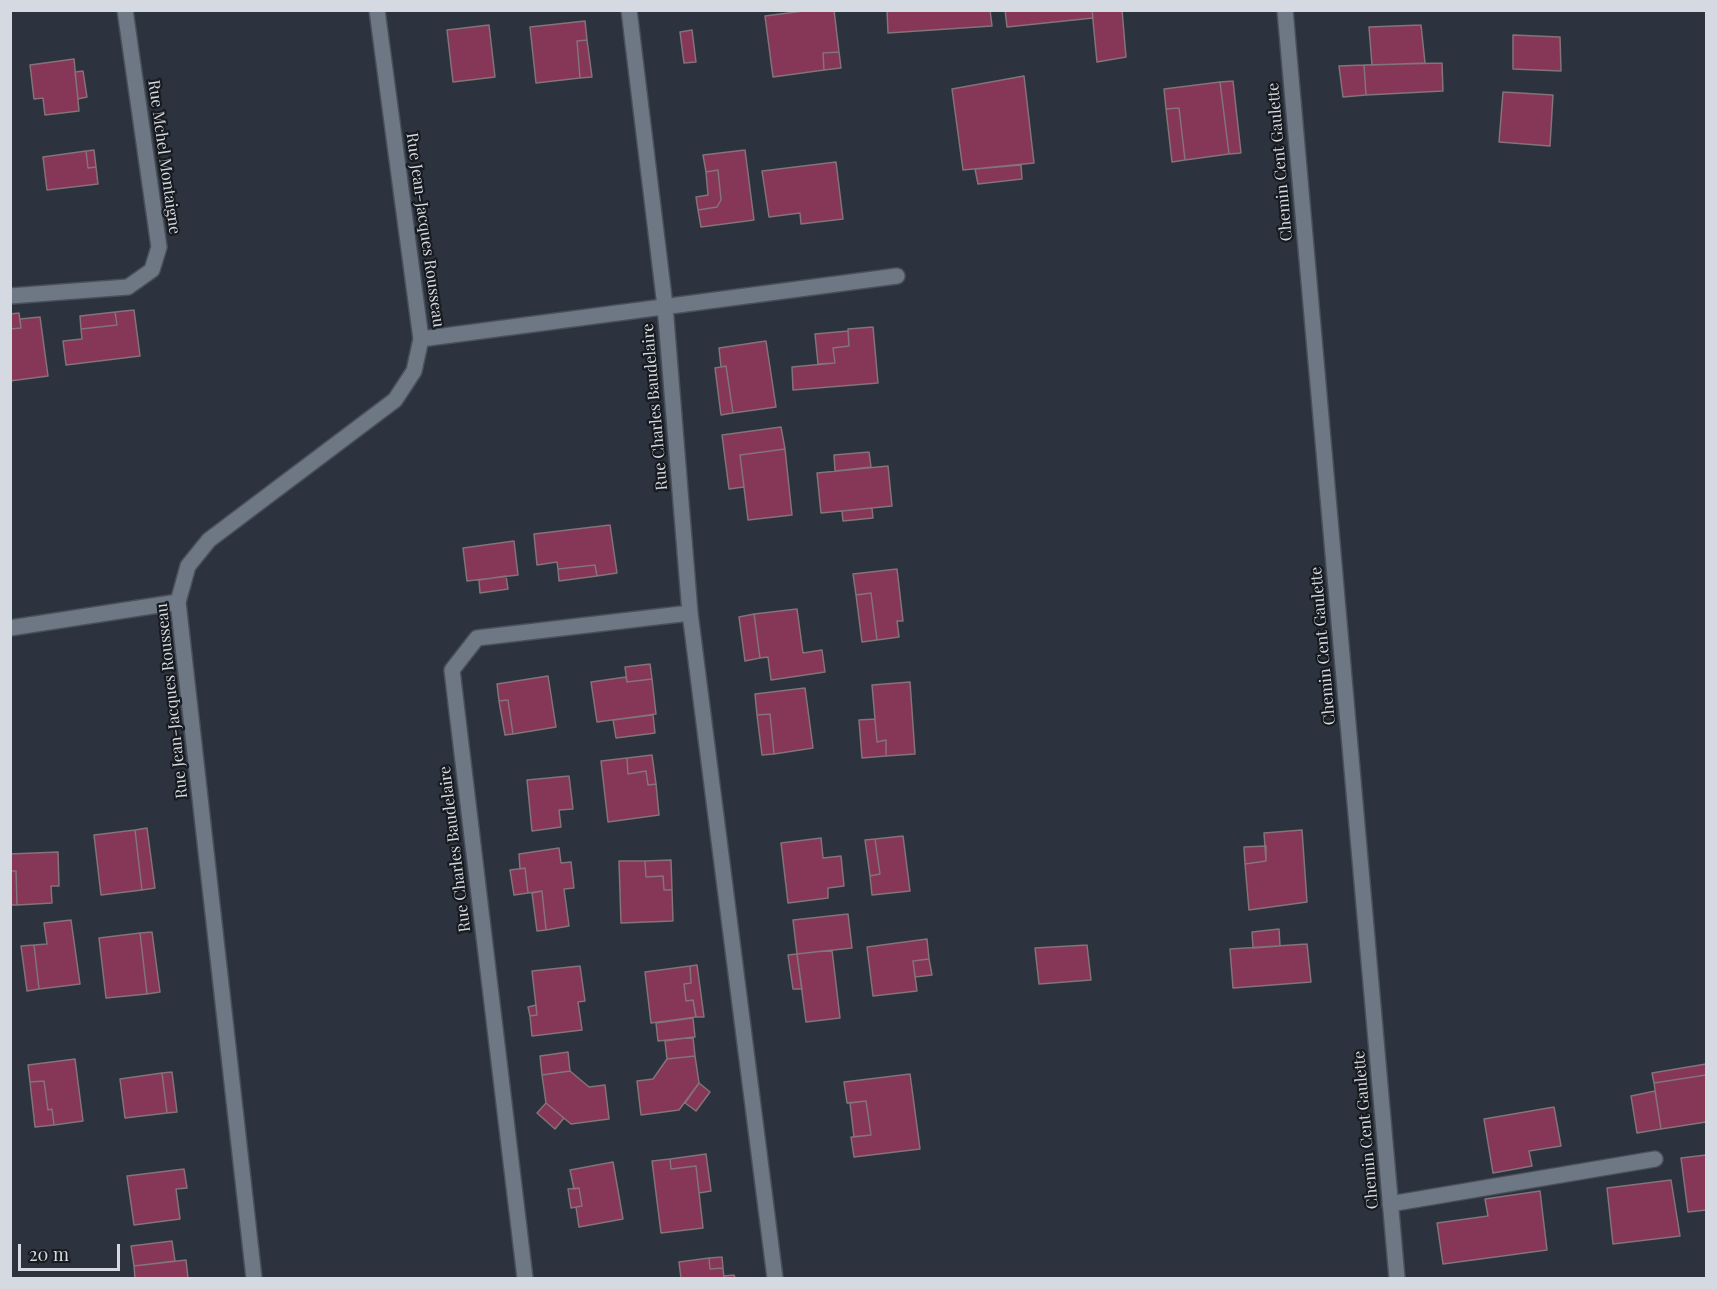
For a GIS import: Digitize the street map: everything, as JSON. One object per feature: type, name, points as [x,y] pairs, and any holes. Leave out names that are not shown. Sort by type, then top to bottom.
[{"type":"street","name":"Rue Mchel Montaigne","points":[[10,296],[128,287],[152,270],[159,247],[125,10]]},
{"type":"street","name":"Rue Jean-Jacques Rousseau","points":[[254,1278],[178,602],[188,566],[209,540],[395,400],[414,370],[421,339],[377,10]]},
{"type":"street","name":"Rue Charles Baudelaire","points":[[629,10],[665,306],[690,613],[775,1278]]},
{"type":"street","name":"Chemin Cent Gaulette","points":[[1285,10],[1397,1278]]},
{"type":"street","name":"Rue Charles Baudelaire","points":[[421,339],[897,276]]},
{"type":"street","points":[[10,628],[178,602]]},
{"type":"street","name":"Rue Charles Baudelaire","points":[[525,1278],[452,670],[477,638],[690,613]]},
{"type":"street","points":[[1390,1204],[1655,1159]]},
{"type":"building","points":[[811,10],[834,10],[839,52],[823,53],[824,70],[773,77],[765,16]]},
{"type":"building","points":[[887,10],[990,10],[992,26],[888,33]]},
{"type":"building","points":[[1005,10],[1092,10],[1093,18],[1007,27]]},
{"type":"building","points":[[1092,10],[1122,10],[1126,57],[1097,62]]},
{"type":"building","points":[[585,21],[587,40],[577,41],[580,78],[536,83],[530,27]]},
{"type":"building","points":[[489,25],[495,77],[453,82],[447,30]]},
{"type":"building","points":[[1421,25],[1425,63],[1372,65],[1369,27]]},
{"type":"building","points":[[692,30],[696,62],[684,63],[680,32]]},
{"type":"building","points":[[1513,35],[1560,37],[1561,71],[1513,69]]},
{"type":"building","points":[[587,40],[592,77],[580,78],[577,41]]},
{"type":"building","points":[[839,52],[841,68],[824,70],[823,53]]},
{"type":"building","points":[[74,59],[79,111],[45,115],[43,98],[34,99],[30,65]]},
{"type":"building","points":[[1442,63],[1443,91],[1366,95],[1364,65]]},
{"type":"building","points":[[1364,65],[1366,95],[1343,97],[1339,66]]},
{"type":"building","points":[[83,71],[87,97],[78,99],[75,72]]},
{"type":"building","points":[[1024,76],[1034,163],[963,170],[952,89]]},
{"type":"building","points":[[1233,81],[1241,153],[1229,154],[1220,82]]},
{"type":"building","points":[[1220,82],[1229,154],[1185,160],[1179,108],[1166,109],[1164,89]]},
{"type":"building","points":[[1503,92],[1553,95],[1550,146],[1499,142]]},
{"type":"building","points":[[1179,108],[1185,160],[1172,162],[1166,109]]},
{"type":"building","points":[[94,150],[96,167],[88,168],[86,151]]},
{"type":"building","points":[[745,150],[754,220],[701,227],[698,210],[717,207],[721,200],[718,170],[706,172],[703,155]]},
{"type":"building","points":[[86,151],[88,168],[96,167],[98,184],[47,190],[43,157]]},
{"type":"building","points":[[836,162],[843,219],[801,224],[800,213],[769,217],[762,171]]},
{"type":"building","points":[[1021,165],[1022,179],[978,184],[975,169]]},
{"type":"building","points":[[718,170],[721,200],[717,207],[698,210],[696,197],[708,195],[706,172]]},
{"type":"building","points":[[134,310],[140,356],[66,365],[63,341],[82,339],[81,329],[117,325],[115,312]]},
{"type":"building","points":[[115,312],[117,325],[81,329],[80,316]]},
{"type":"building","points":[[19,313],[21,328],[10,329],[10,314]]},
{"type":"building","points":[[40,317],[48,376],[10,381],[10,329],[21,328],[20,319]]},
{"type":"building","points":[[873,327],[878,383],[793,390],[792,367],[835,363],[833,348],[849,346],[848,329]]},
{"type":"building","points":[[848,331],[849,346],[833,348],[835,363],[818,364],[815,334]]},
{"type":"building","points":[[766,341],[776,407],[733,413],[726,366],[721,367],[719,348]]},
{"type":"building","points":[[726,366],[733,413],[721,415],[715,368]]},
{"type":"building","points":[[781,427],[785,449],[740,455],[744,487],[729,489],[722,435]]},
{"type":"building","points":[[785,449],[792,515],[748,520],[740,455]]},
{"type":"building","points":[[869,452],[871,467],[835,471],[834,455]]},
{"type":"building","points":[[888,466],[892,506],[821,513],[817,473]]},
{"type":"building","points":[[872,508],[873,518],[843,521],[842,511]]},
{"type":"building","points":[[610,525],[617,573],[597,576],[595,565],[558,569],[557,562],[537,565],[534,534]]},
{"type":"building","points":[[514,541],[518,575],[467,581],[463,548]]},
{"type":"building","points":[[595,565],[597,576],[559,581],[558,569]]},
{"type":"building","points":[[897,569],[903,621],[897,621],[899,637],[877,640],[871,593],[856,595],[853,574]]},
{"type":"building","points":[[506,576],[508,589],[480,593],[479,580]]},
{"type":"building","points":[[871,593],[877,640],[862,642],[856,595]]},
{"type":"building","points":[[797,609],[803,653],[822,650],[825,672],[771,680],[768,657],[760,658],[754,614]]},
{"type":"building","points":[[754,614],[760,658],[745,661],[739,617]]},
{"type":"building","points":[[650,664],[652,679],[627,682],[625,667]]},
{"type":"building","points":[[548,676],[556,727],[513,734],[508,700],[499,701],[497,684]]},
{"type":"building","points":[[626,677],[627,682],[652,679],[656,714],[597,722],[591,682]]},
{"type":"building","points":[[910,682],[915,754],[886,756],[886,740],[877,742],[872,685]]},
{"type":"building","points":[[805,688],[813,748],[774,754],[770,714],[757,715],[755,694]]},
{"type":"building","points":[[508,700],[513,734],[505,735],[499,701]]},
{"type":"building","points":[[770,714],[774,754],[762,755],[757,715]]},
{"type":"building","points":[[653,715],[655,733],[616,738],[613,720]]},
{"type":"building","points":[[875,719],[877,742],[886,740],[886,756],[862,758],[859,720]]},
{"type":"building","points":[[652,755],[656,784],[648,785],[646,771],[628,774],[627,758]]},
{"type":"building","points":[[627,758],[628,774],[646,771],[648,785],[656,784],[659,815],[608,822],[601,761]]},
{"type":"building","points":[[569,776],[573,809],[559,810],[561,827],[532,831],[527,780]]},
{"type":"building","points":[[147,828],[155,888],[142,890],[135,830]]},
{"type":"building","points":[[135,830],[142,890],[101,895],[94,835]]},
{"type":"building","points":[[1302,830],[1307,902],[1249,910],[1245,864],[1266,861],[1264,833]]},
{"type":"building","points":[[903,836],[910,891],[872,895],[870,876],[880,874],[875,839]]},
{"type":"building","points":[[821,838],[823,858],[841,856],[844,886],[828,888],[828,898],[788,903],[781,843]]},
{"type":"building","points":[[875,839],[880,874],[870,876],[865,840]]},
{"type":"building","points":[[1266,846],[1266,861],[1245,864],[1244,847]]},
{"type":"building","points":[[559,848],[561,863],[571,862],[574,888],[564,889],[569,926],[546,930],[542,891],[528,893],[525,868],[520,869],[519,854]]},
{"type":"building","points":[[58,852],[59,886],[51,886],[52,903],[17,905],[16,871],[10,871],[10,854]]},
{"type":"building","points":[[671,860],[672,890],[664,890],[663,876],[646,877],[645,861]]},
{"type":"building","points":[[619,861],[645,861],[646,877],[663,876],[664,890],[672,890],[673,921],[621,923]]},
{"type":"building","points":[[525,868],[528,893],[514,895],[510,870]]},
{"type":"building","points":[[10,871],[16,871],[17,905],[10,905]]},
{"type":"building","points":[[542,891],[546,930],[537,931],[532,893]]},
{"type":"building","points":[[848,914],[852,948],[797,954],[793,920]]},
{"type":"building","points":[[71,920],[80,984],[39,989],[34,945],[47,944],[44,923]]},
{"type":"building","points":[[1279,929],[1280,946],[1253,948],[1252,932]]},
{"type":"building","points":[[152,932],[160,992],[147,994],[140,933]]},
{"type":"building","points":[[140,933],[147,994],[106,998],[99,938]]},
{"type":"building","points":[[927,939],[929,959],[913,961],[917,991],[873,996],[867,947]]},
{"type":"building","points":[[1307,944],[1311,982],[1233,988],[1230,949]]},
{"type":"building","points":[[34,945],[39,989],[27,991],[21,946]]},
{"type":"building","points":[[1087,945],[1091,980],[1039,984],[1035,948]]},
{"type":"building","points":[[832,950],[840,1018],[806,1022],[797,954]]},
{"type":"building","points":[[797,954],[802,989],[793,989],[788,955]]},
{"type":"building","points":[[929,959],[932,975],[915,977],[913,961]]},
{"type":"building","points":[[697,965],[704,1017],[696,1017],[693,1000],[686,1001],[684,984],[691,983],[690,966]]},
{"type":"building","points":[[580,966],[585,1001],[578,1002],[582,1030],[532,1036],[530,1016],[537,1015],[532,971]]},
{"type":"building","points":[[690,966],[691,983],[684,984],[686,1001],[693,1000],[696,1017],[651,1023],[645,972]]},
{"type":"building","points":[[536,1005],[537,1015],[530,1016],[528,1007]]},
{"type":"building","points":[[693,1018],[695,1037],[658,1041],[656,1023]]},
{"type":"building","points":[[693,1037],[695,1056],[667,1059],[665,1041]]},
{"type":"building","points":[[568,1052],[570,1071],[542,1075],[540,1056]]},
{"type":"building","points":[[695,1056],[699,1083],[679,1110],[641,1115],[637,1081],[653,1079],[667,1059]]},
{"type":"building","points":[[75,1059],[83,1121],[54,1125],[52,1109],[48,1110],[44,1081],[30,1082],[28,1065]]},
{"type":"building","points":[[1706,1064],[1706,1075],[1654,1083],[1652,1073]]},
{"type":"building","points":[[570,1071],[589,1087],[605,1085],[609,1119],[571,1124],[546,1103],[542,1075]]},
{"type":"building","points":[[172,1072],[177,1112],[167,1113],[162,1073]]},
{"type":"building","points":[[162,1073],[167,1113],[125,1118],[120,1079]]},
{"type":"building","points":[[910,1074],[920,1149],[854,1157],[851,1137],[871,1135],[866,1101],[847,1103],[844,1082]]},
{"type":"building","points":[[1706,1075],[1706,1122],[1661,1129],[1654,1083]]},
{"type":"building","points":[[44,1081],[48,1110],[52,1109],[54,1125],[35,1127],[30,1082]]},
{"type":"building","points":[[699,1083],[710,1092],[696,1111],[685,1103]]},
{"type":"building","points":[[1655,1091],[1661,1129],[1637,1133],[1631,1096]]},
{"type":"building","points":[[866,1101],[871,1135],[854,1137],[850,1103]]},
{"type":"building","points":[[546,1103],[564,1118],[555,1129],[537,1113]]},
{"type":"building","points":[[1554,1107],[1561,1146],[1529,1151],[1532,1166],[1493,1173],[1484,1119]]},
{"type":"building","points":[[706,1154],[711,1191],[699,1193],[696,1166],[671,1169],[670,1159]]},
{"type":"building","points":[[1706,1155],[1706,1210],[1688,1212],[1681,1158]]},
{"type":"building","points":[[670,1159],[671,1169],[696,1166],[703,1228],[661,1233],[652,1161]]},
{"type":"building","points":[[613,1162],[623,1219],[579,1227],[576,1207],[582,1206],[579,1188],[574,1189],[570,1170]]},
{"type":"building","points":[[184,1169],[187,1188],[176,1189],[180,1219],[134,1225],[127,1176]]},
{"type":"building","points":[[1671,1180],[1680,1236],[1613,1244],[1607,1188]]},
{"type":"building","points":[[579,1188],[582,1206],[571,1208],[568,1189]]},
{"type":"building","points":[[1540,1191],[1547,1250],[1443,1264],[1437,1223],[1488,1216],[1485,1199]]},
{"type":"building","points":[[172,1241],[175,1261],[134,1266],[131,1246]]},
{"type":"building","points":[[722,1257],[723,1268],[710,1269],[709,1258]]},
{"type":"building","points":[[709,1258],[710,1269],[723,1268],[724,1278],[681,1278],[679,1262]]},
{"type":"building","points":[[186,1260],[188,1278],[135,1278],[134,1266]]},
{"type":"building","points":[[734,1275],[735,1278],[724,1278],[724,1276]]}]
